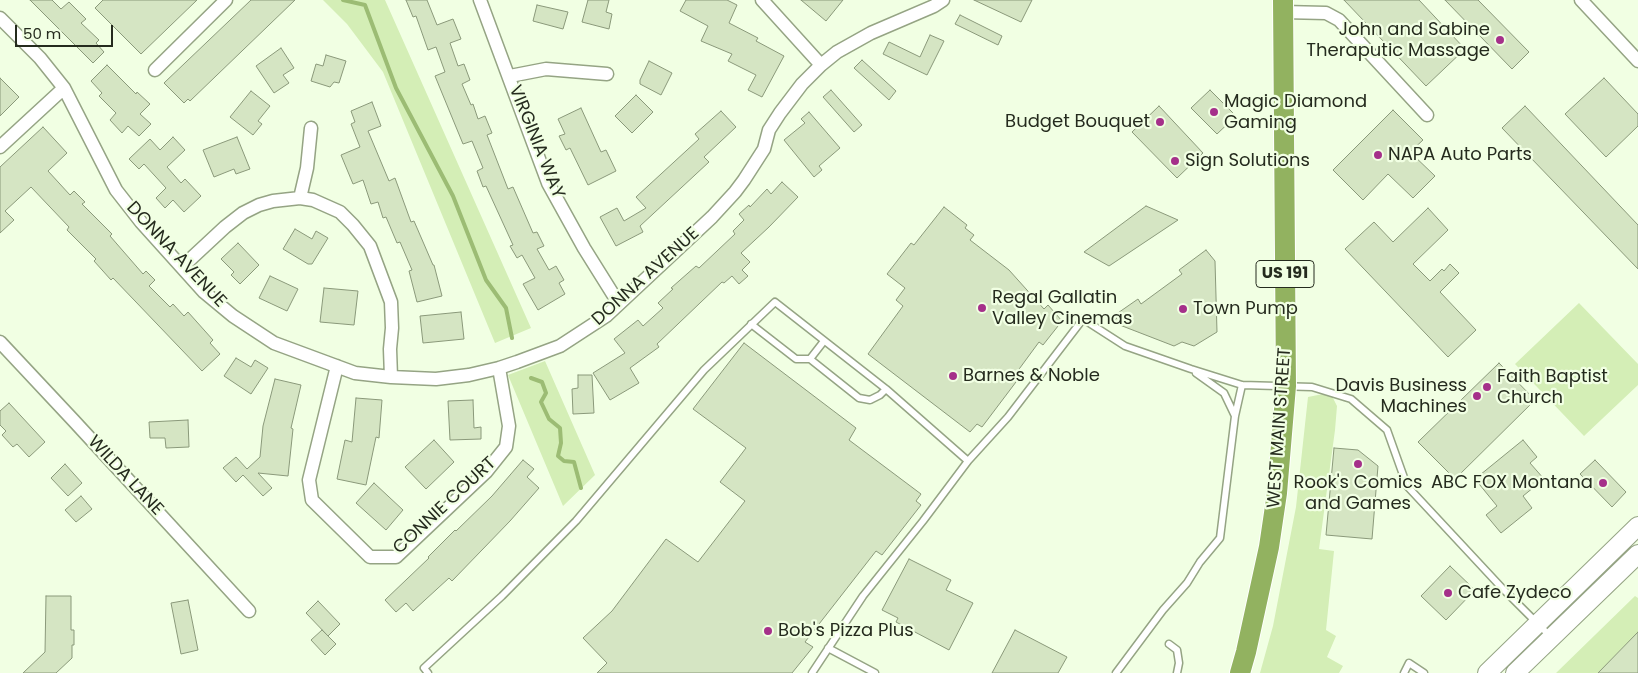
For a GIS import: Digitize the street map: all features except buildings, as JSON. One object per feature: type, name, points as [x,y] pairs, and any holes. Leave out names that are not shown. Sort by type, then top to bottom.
[{"type":"highway","name":"WEST MAIN STREET","points":[[1240,673],[1269,547],[1277,493],[1286,386],[1283,6]]},
{"type":"main road","points":[[1487,673],[1638,526]]},
{"type":"main road","points":[[1515,673],[1638,554]]},
{"type":"street","name":"VIRGINIA WAY","points":[[480,0],[510,76],[548,183],[584,248],[619,304]]},
{"type":"street","points":[[762,0],[821,65]]},
{"type":"street","name":"DONNA AVENUE","points":[[0,18],[40,58],[64,88],[116,190],[141,222],[204,292],[233,316],[274,343],[355,373],[436,379],[469,375],[498,368],[560,346],[586,331],[619,304],[712,217],[735,192],[764,149],[769,130],[780,113],[802,84],[821,65],[837,52],[870,33],[934,6],[943,0]]},
{"type":"street","points":[[1582,0],[1638,61]]},
{"type":"street","points":[[155,70],[219,2]]},
{"type":"street","points":[[1283,6],[1326,13],[1339,20],[1427,115]]},
{"type":"street","points":[[510,76],[546,69],[606,74]]},
{"type":"street","points":[[0,147],[64,88]]},
{"type":"street","points":[[300,198],[307,168],[311,128]]},
{"type":"street","points":[[182,267],[225,227],[243,213],[260,205],[300,198],[313,200],[340,212],[370,246],[391,302],[391,377]]},
{"type":"street","name":"WILDA LANE","points":[[0,342],[249,611]]},
{"type":"street","name":"CONNIE COURT","points":[[337,366],[309,480],[312,500],[370,557],[396,557],[486,472],[506,447],[509,426],[498,368]]},
{"type":"lane","points":[[428,673],[424,668],[502,596],[576,521],[704,370],[775,302],[886,389],[968,460]]},
{"type":"lane","points":[[812,673],[863,596],[923,521],[968,460],[1008,417],[1083,319],[1125,346],[1242,385],[1312,386],[1350,399],[1387,430],[1407,486],[1551,637]]},
{"type":"lane","points":[[751,324],[796,359],[810,359],[859,398],[870,400],[880,395],[886,389]]},
{"type":"lane","points":[[810,359],[824,341]]},
{"type":"lane","points":[[1191,369],[1224,393],[1235,416]]},
{"type":"lane","points":[[1116,673],[1220,538],[1235,416],[1242,385]]},
{"type":"lane","points":[[1169,644],[1177,650],[1180,663],[1177,673]]},
{"type":"lane","points":[[828,648],[876,673]]},
{"type":"lane","points":[[1404,673],[1409,663],[1424,673]]},
{"type":"green space","points":[[323,0],[385,0],[531,328],[495,343],[383,72],[347,24]]},
{"type":"green space","points":[[1579,303],[1638,364],[1638,385],[1584,436],[1515,364]]},
{"type":"green space","points":[[545,361],[595,475],[563,506],[508,375]]},
{"type":"green space","points":[[1323,394],[1332,396],[1337,406],[1319,549],[1334,551],[1326,630],[1336,636],[1327,657],[1343,666],[1339,673],[1260,673],[1273,626],[1296,507],[1308,397]]},
{"type":"green space","points":[[1635,596],[1638,598],[1638,635],[1636,634],[1598,673],[1556,673]]},
{"type":"waterway","points":[[343,0],[365,5],[396,88],[453,196],[486,280],[506,308],[512,338]]},
{"type":"waterway","points":[[531,378],[542,382],[546,393],[541,402],[549,419],[560,428],[561,443],[558,456],[564,461],[574,462],[581,488]]},
{"type":"place","name":"John and Sabine Theraputic Massage","points":[[1500,40]]},
{"type":"place","name":"Magic Diamond Gaming","points":[[1214,112]]},
{"type":"place","name":"Budget Bouquet","points":[[1160,122]]},
{"type":"place","name":"NAPA Auto Parts","points":[[1378,155]]},
{"type":"place","name":"Sign Solutions","points":[[1175,161]]},
{"type":"place","name":"Regal Gallatin Valley Cinemas","points":[[982,308]]},
{"type":"place","name":"Town Pump","points":[[1183,309]]},
{"type":"place","name":"Barnes & Noble","points":[[953,376]]},
{"type":"place","name":"Faith Baptist Church","points":[[1487,387]]},
{"type":"place","name":"Davis Business Machines","points":[[1477,396]]},
{"type":"place","name":"Rook's Comics and Games","points":[[1358,464]]},
{"type":"place","name":"ABC FOX Montana","points":[[1603,483]]},
{"type":"place","name":"Cafe Zydeco","points":[[1448,593]]},
{"type":"place","name":"Bob's Pizza Plus","points":[[768,631]]}]
